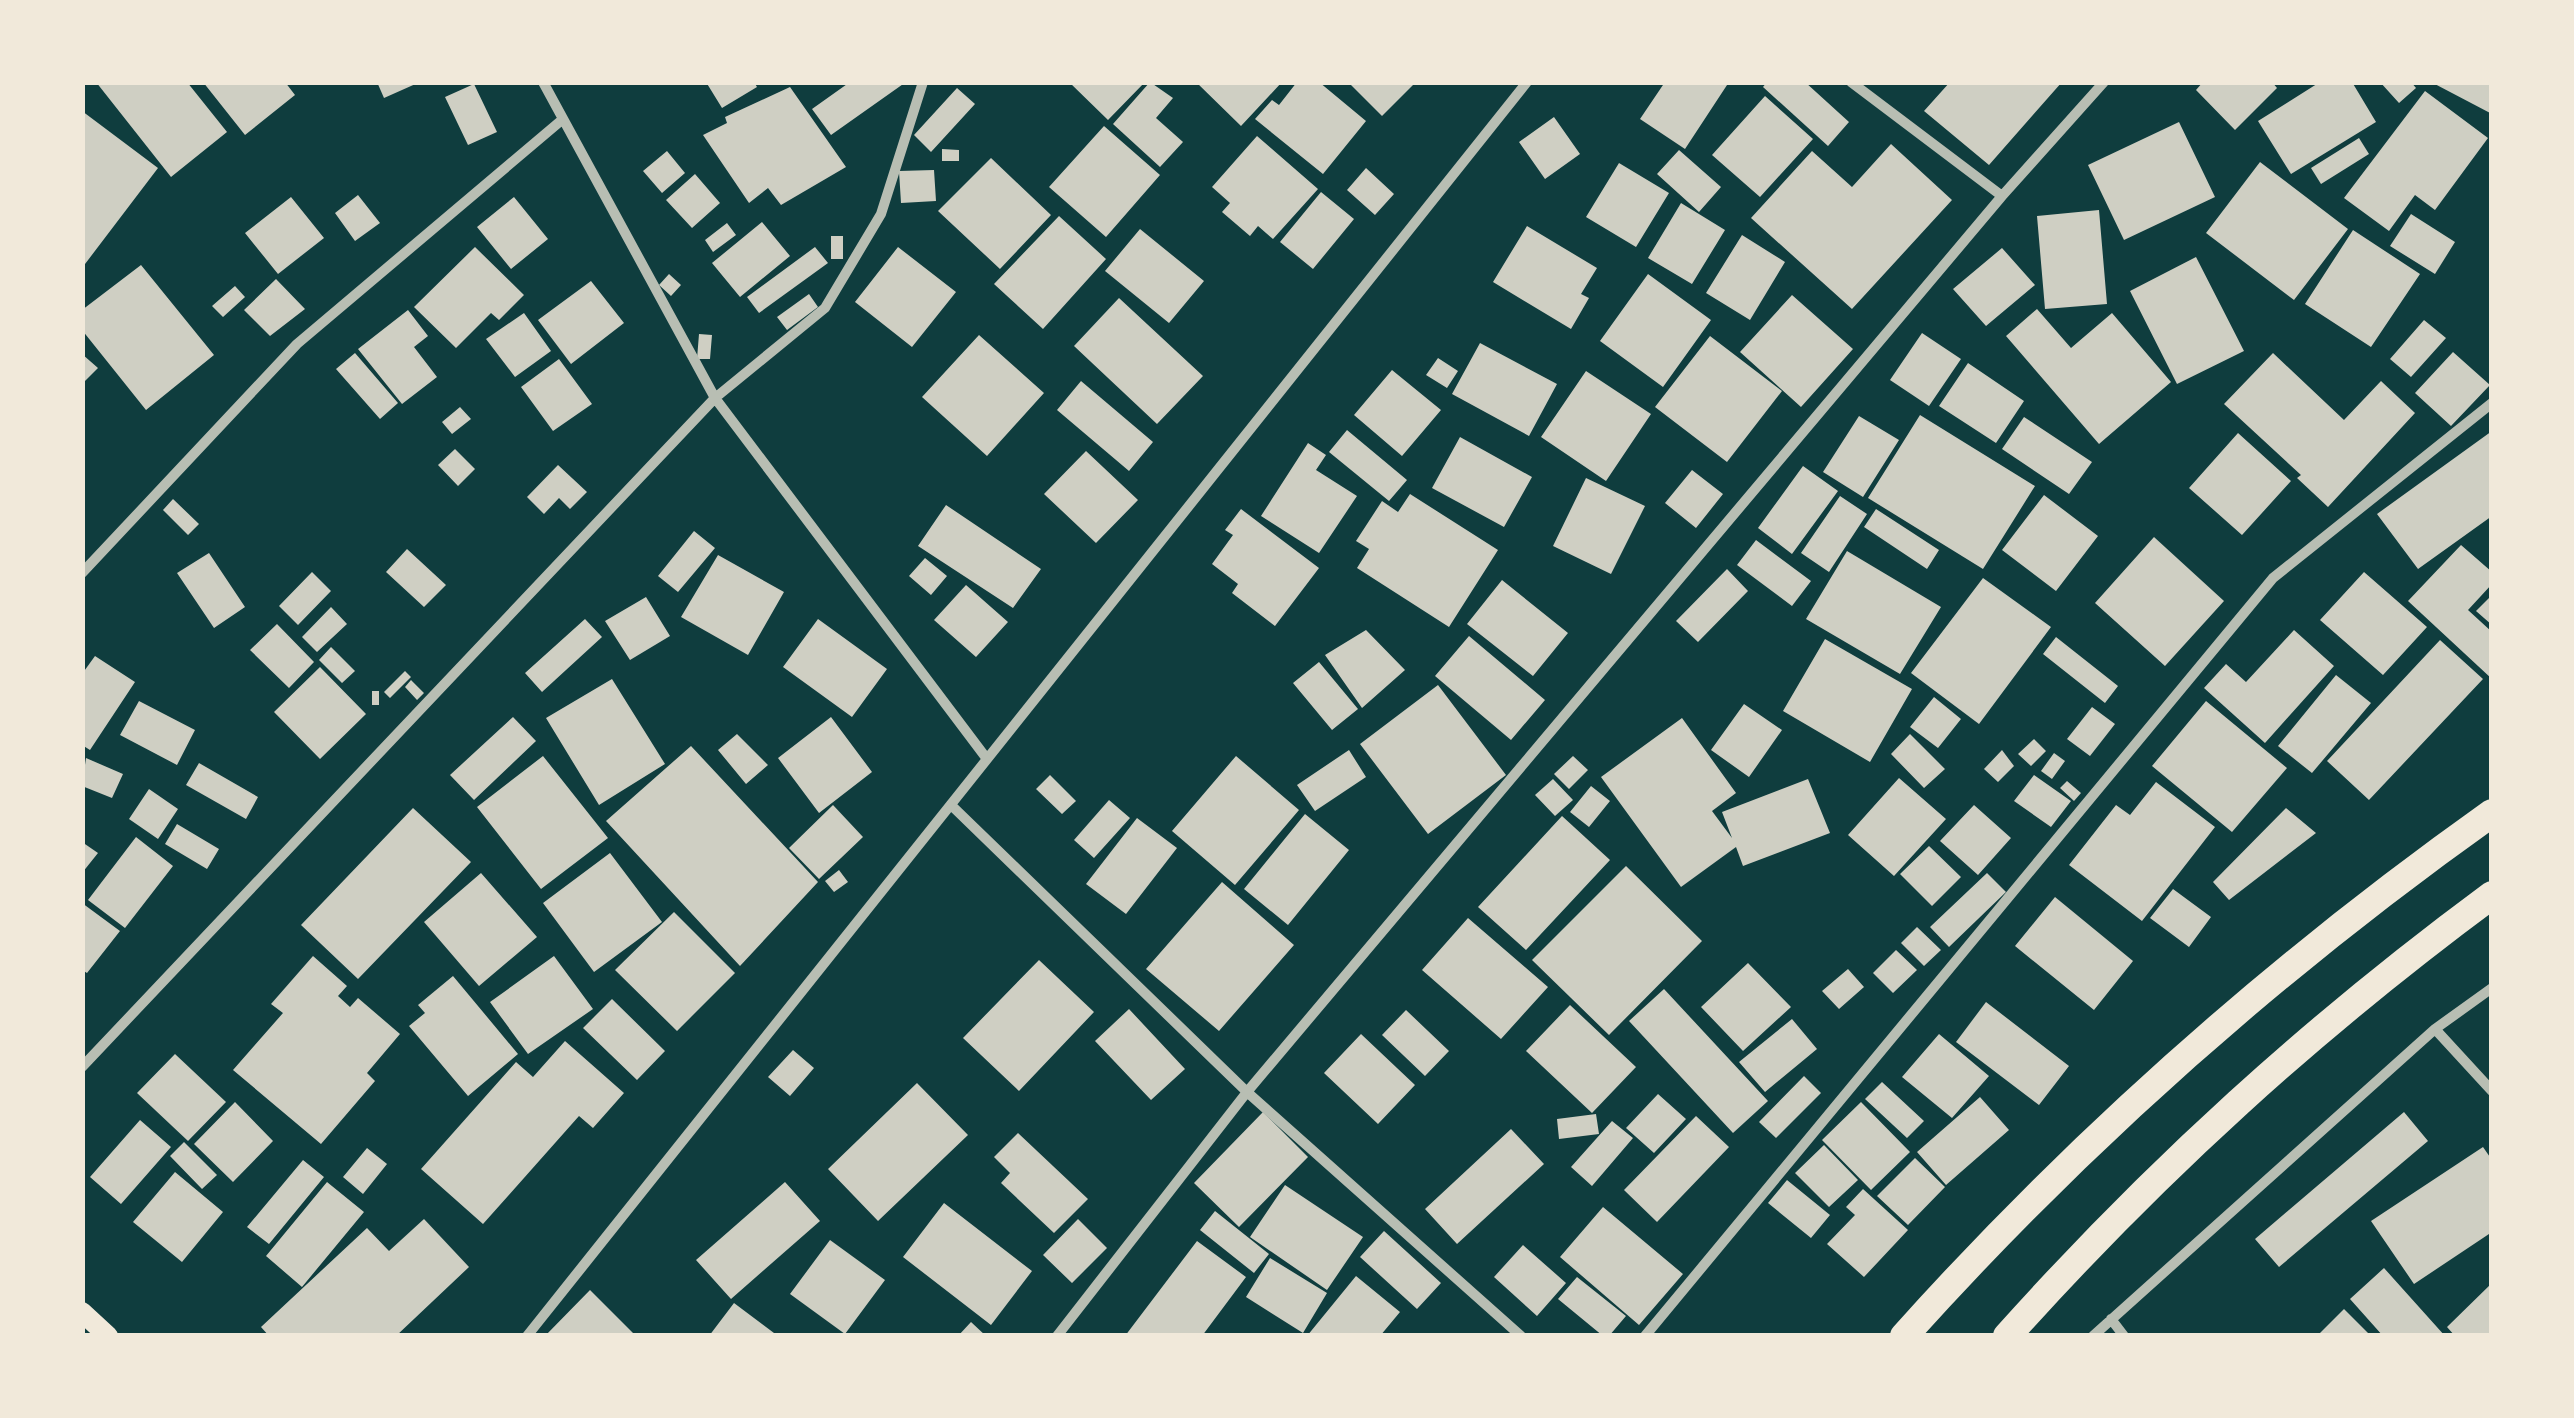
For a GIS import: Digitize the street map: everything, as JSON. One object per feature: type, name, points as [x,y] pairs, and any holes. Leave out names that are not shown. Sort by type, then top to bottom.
[{"type":"highway","points":[[1904,1336],[2140,1096],[2357,909],[2492,813]]},
{"type":"highway","points":[[2007,1336],[2111,1220],[2237,1098],[2387,972],[2492,895]]},
{"type":"main road","points":[[82,1312],[108,1336]]},
{"type":"street","points":[[543,82],[714,398],[988,760]]},
{"type":"street","points":[[82,1066],[714,398],[825,308],[880,214],[923,82]]},
{"type":"street","points":[[527,1336],[1527,82]]},
{"type":"street","points":[[1851,82],[2002,196]]},
{"type":"street","points":[[1057,1336],[1247,1092],[2002,196],[2104,82]]},
{"type":"street","points":[[82,573],[297,344],[563,119]]},
{"type":"street","points":[[1645,1336],[2273,578],[2492,403]]},
{"type":"street","points":[[951,805],[1247,1092],[1521,1336]]},
{"type":"street","points":[[2093,1336],[2435,1029],[2492,988]]},
{"type":"street","points":[[2435,1029],[2492,1091]]},
{"type":"street","points":[[2111,1319],[2124,1336]]},
{"type":"building","points":[[96,82],[187,82],[227,132],[171,177]]},
{"type":"building","points":[[203,82],[285,82],[295,95],[245,135]]},
{"type":"building","points":[[377,82],[420,82],[384,98]]},
{"type":"building","points":[[706,82],[754,82],[757,87],[722,108]]},
{"type":"building","points":[[850,82],[906,82],[831,135],[812,109]]},
{"type":"building","points":[[1069,82],[1145,82],[1108,120]]},
{"type":"building","points":[[1150,82],[1173,98],[1156,118],[1183,142],[1160,167],[1113,124]]},
{"type":"building","points":[[1196,82],[1282,82],[1241,126]]},
{"type":"building","points":[[1297,82],[1319,82],[1366,121],[1323,174],[1255,119],[1272,100],[1279,105]]},
{"type":"building","points":[[1348,82],[1416,82],[1382,116]]},
{"type":"building","points":[[1665,82],[1729,82],[1685,149],[1640,119]]},
{"type":"building","points":[[1767,82],[1805,82],[1849,122],[1828,146],[1763,87]]},
{"type":"building","points":[[1950,82],[2062,82],[1989,165],[1924,111]]},
{"type":"building","points":[[2203,82],[2272,82],[2277,88],[2235,130],[2196,90]]},
{"type":"building","points":[[2320,82],[2352,82],[2376,122],[2291,174],[2258,121]]},
{"type":"building","points":[[2380,82],[2411,82],[2416,88],[2399,103]]},
{"type":"building","points":[[2431,82],[2492,82],[2492,114]]},
{"type":"building","points":[[474,84],[497,132],[468,145],[445,97]]},
{"type":"building","points":[[790,87],[846,167],[781,205],[768,188],[749,203],[703,135],[727,123],[725,117]]},
{"type":"building","points":[[957,88],[975,104],[931,152],[914,135]]},
{"type":"building","points":[[2425,91],[2488,138],[2435,210],[2415,195],[2389,231],[2344,198]]},
{"type":"building","points":[[1765,96],[1813,139],[1760,197],[1712,155]]},
{"type":"building","points":[[82,111],[158,168],[82,268]]},
{"type":"building","points":[[1554,117],[1580,154],[1545,179],[1519,142]]},
{"type":"building","points":[[2179,122],[2215,197],[2124,240],[2088,165]]},
{"type":"building","points":[[1104,126],[1160,175],[1106,237],[1049,187]]},
{"type":"building","points":[[1257,136],[1318,189],[1273,239],[1258,226],[1250,236],[1222,212],[1230,203],[1212,187]]},
{"type":"building","points":[[2359,138],[2369,154],[2321,184],[2311,168]]},
{"type":"building","points":[[1891,144],[1952,200],[1852,309],[1751,218],[1812,151],[1852,187]]},
{"type":"building","points":[[942,149],[959,150],[959,161],[942,161]]},
{"type":"building","points":[[1679,150],[1721,187],[1699,212],[1657,174]]},
{"type":"building","points":[[667,151],[685,173],[662,193],[643,171]]},
{"type":"building","points":[[991,158],[1051,215],[1000,269],[938,211]]},
{"type":"building","points":[[2260,162],[2348,229],[2294,300],[2206,233]]},
{"type":"building","points":[[1619,163],[1669,193],[1636,247],[1586,217]]},
{"type":"building","points":[[1366,168],[1394,194],[1375,215],[1347,190]]},
{"type":"building","points":[[934,170],[936,201],[901,203],[899,171]]},
{"type":"building","points":[[695,174],[720,203],[692,228],[666,200]]},
{"type":"building","points":[[1321,192],[1354,219],[1313,269],[1280,242]]},
{"type":"building","points":[[358,195],[380,223],[355,241],[335,213]]},
{"type":"building","points":[[291,197],[324,238],[278,274],[245,233]]},
{"type":"building","points":[[514,197],[548,239],[511,269],[477,227]]},
{"type":"building","points":[[1681,203],[1725,230],[1692,284],[1648,258]]},
{"type":"building","points":[[2099,210],[2107,304],[2045,309],[2037,216]]},
{"type":"building","points":[[2411,214],[2455,242],[2435,274],[2390,246]]},
{"type":"building","points":[[1059,216],[1106,259],[1043,329],[994,284]]},
{"type":"building","points":[[762,222],[790,256],[740,297],[712,263]]},
{"type":"building","points":[[727,223],[736,235],[713,252],[705,240]]},
{"type":"building","points":[[1527,226],[1597,268],[1581,294],[1589,298],[1571,329],[1493,282]]},
{"type":"building","points":[[1140,229],[1204,281],[1169,323],[1105,271]]},
{"type":"building","points":[[2353,230],[2420,274],[2371,347],[2305,304]]},
{"type":"building","points":[[1742,235],[1785,262],[1750,320],[1706,293]]},
{"type":"building","points":[[831,236],[843,236],[843,259],[831,259]]},
{"type":"building","points":[[475,247],[524,295],[499,320],[491,313],[456,348],[414,307]]},
{"type":"building","points":[[815,247],[828,263],[759,313],[747,297]]},
{"type":"building","points":[[898,247],[956,292],[912,347],[855,302]]},
{"type":"building","points":[[2002,248],[2035,285],[1986,326],[1953,289]]},
{"type":"building","points":[[2196,257],[2244,351],[2177,384],[2130,291]]},
{"type":"building","points":[[141,265],[214,355],[146,410],[82,330],[82,310]]},
{"type":"building","points":[[669,274],[681,285],[671,296],[659,285]]},
{"type":"building","points":[[1648,274],[1711,320],[1663,387],[1600,341]]},
{"type":"building","points":[[276,279],[305,309],[270,336],[244,310]]},
{"type":"building","points":[[591,281],[624,323],[571,364],[538,320]]},
{"type":"building","points":[[235,286],[245,297],[223,317],[212,306]]},
{"type":"building","points":[[809,294],[818,307],[787,330],[777,317]]},
{"type":"building","points":[[1792,295],[1853,349],[1801,407],[1740,352]]},
{"type":"building","points":[[1119,298],[1203,376],[1157,424],[1074,346]]},
{"type":"building","points":[[2037,309],[2071,348],[2112,313],[2171,382],[2099,444],[2006,336]]},
{"type":"building","points":[[408,310],[428,336],[414,347],[437,377],[402,404],[358,349]]},
{"type":"building","points":[[524,313],[551,351],[515,377],[486,339]]},
{"type":"building","points":[[2424,320],[2446,338],[2411,377],[2390,359]]},
{"type":"building","points":[[1922,333],[1961,359],[1929,406],[1890,380]]},
{"type":"building","points":[[699,334],[712,335],[710,359],[697,359]]},
{"type":"building","points":[[979,335],[1044,393],[987,456],[922,397]]},
{"type":"building","points":[[1710,336],[1782,391],[1727,462],[1655,407]]},
{"type":"building","points":[[1480,343],[1557,384],[1529,436],[1452,394]]},
{"type":"building","points":[[2453,352],[2490,385],[2451,426],[2415,393]]},
{"type":"building","points":[[355,353],[398,403],[380,419],[336,369]]},
{"type":"building","points":[[2273,353],[2344,420],[2381,381],[2415,413],[2328,507],[2297,478],[2301,475],[2224,404]]},
{"type":"building","points":[[82,354],[98,368],[82,384]]},
{"type":"building","points":[[1438,358],[1458,371],[1447,388],[1426,375]]},
{"type":"building","points":[[559,359],[592,404],[553,431],[521,387]]},
{"type":"building","points":[[1968,363],[2024,401],[1996,443],[1939,406]]},
{"type":"building","points":[[1392,370],[1441,410],[1402,456],[1354,415]]},
{"type":"building","points":[[1586,371],[1651,414],[1606,481],[1541,437]]},
{"type":"building","points":[[1081,381],[1153,442],[1129,471],[1057,410]]},
{"type":"building","points":[[460,407],[471,419],[452,434],[442,422]]},
{"type":"building","points":[[1920,415],[2035,486],[1983,569],[1868,498]]},
{"type":"building","points":[[1859,416],[1899,440],[1863,497],[1823,472]]},
{"type":"building","points":[[2024,417],[2092,462],[2069,494],[2002,449]]},
{"type":"building","points":[[1347,430],[1407,480],[1389,501],[1329,452]]},
{"type":"building","points":[[2492,431],[2492,516],[2418,569],[2377,514]]},
{"type":"building","points":[[2238,433],[2291,481],[2242,535],[2189,488]]},
{"type":"building","points":[[1460,437],[1532,477],[1504,527],[1432,488]]},
{"type":"building","points":[[1308,443],[1326,455],[1316,470],[1357,496],[1319,553],[1261,516]]},
{"type":"building","points":[[455,449],[475,469],[458,486],[438,465]]},
{"type":"building","points":[[1086,451],[1138,500],[1096,543],[1044,494]]},
{"type":"building","points":[[558,465],[587,492],[570,509],[559,498],[544,514],[527,497]]},
{"type":"building","points":[[1803,466],[1838,491],[1792,554],[1758,528]]},
{"type":"building","points":[[1692,470],[1723,494],[1696,528],[1665,503]]},
{"type":"building","points":[[1586,478],[1645,506],[1611,574],[1553,546]]},
{"type":"building","points":[[1410,494],[1498,550],[1449,627],[1357,568],[1369,549],[1356,541],[1382,501],[1398,512]]},
{"type":"building","points":[[2044,495],[2098,536],[2056,591],[2002,550]]},
{"type":"building","points":[[1840,496],[1867,514],[1829,572],[1801,553]]},
{"type":"building","points":[[173,499],[199,524],[188,535],[163,510]]},
{"type":"building","points":[[946,505],[1041,569],[1013,608],[918,546]]},
{"type":"building","points":[[1241,509],[1319,568],[1275,626],[1232,593],[1238,584],[1212,564],[1233,535],[1225,530]]},
{"type":"building","points":[[1876,509],[1939,550],[1927,569],[1864,527]]},
{"type":"building","points":[[694,531],[715,548],[678,592],[658,576]]},
{"type":"building","points":[[2154,537],[2224,601],[2165,666],[2095,603]]},
{"type":"building","points":[[1756,540],[1811,581],[1792,606],[1737,565]]},
{"type":"building","points":[[2461,545],[2492,572],[2492,584],[2468,610],[2492,632],[2492,679],[2408,601]]},
{"type":"building","points":[[407,549],[446,585],[424,607],[386,572]]},
{"type":"building","points":[[1847,551],[1941,607],[1900,674],[1806,619]]},
{"type":"building","points":[[209,553],[245,607],[214,628],[177,573]]},
{"type":"building","points":[[718,555],[784,592],[748,655],[681,617]]},
{"type":"building","points":[[925,558],[947,576],[931,595],[909,576]]},
{"type":"building","points":[[1727,569],[1748,591],[1698,642],[1676,621]]},
{"type":"building","points":[[312,572],[331,591],[298,625],[279,606]]},
{"type":"building","points":[[2364,572],[2427,627],[2383,675],[2320,620]]},
{"type":"building","points":[[1983,578],[2051,627],[1979,724],[1911,673]]},
{"type":"building","points":[[1502,580],[1568,633],[1533,676],[1467,624]]},
{"type":"building","points":[[966,585],[1008,622],[976,657],[934,620]]},
{"type":"building","points":[[2492,595],[2492,625],[2476,611]]},
{"type":"building","points":[[646,597],[670,636],[630,660],[605,621]]},
{"type":"building","points":[[331,607],[347,624],[317,652],[302,637]]},
{"type":"building","points":[[585,619],[602,637],[542,692],[525,673]]},
{"type":"building","points":[[818,619],[887,669],[852,717],[783,667]]},
{"type":"building","points":[[277,624],[314,662],[289,688],[250,650]]},
{"type":"building","points":[[1366,630],[1405,670],[1362,708],[1325,655]]},
{"type":"building","points":[[2294,630],[2334,666],[2265,743],[2204,688],[2226,664],[2246,682]]},
{"type":"building","points":[[1469,636],[1545,700],[1511,740],[1435,676]]},
{"type":"building","points":[[2056,637],[2118,686],[2105,703],[2043,654]]},
{"type":"building","points":[[1825,639],[1912,689],[1870,762],[1783,711]]},
{"type":"building","points":[[2440,640],[2483,679],[2369,800],[2327,761]]},
{"type":"building","points":[[331,647],[355,671],[342,683],[319,660]]},
{"type":"building","points":[[95,656],[135,682],[90,750],[82,745],[82,674]]},
{"type":"building","points":[[1319,662],[1358,709],[1332,730],[1293,683]]},
{"type":"building","points":[[320,667],[366,714],[320,759],[274,712]]},
{"type":"building","points":[[405,671],[411,677],[390,698],[384,692]]},
{"type":"building","points":[[2336,675],[2371,703],[2312,773],[2278,746]]},
{"type":"building","points":[[612,679],[665,764],[599,805],[546,718]]},
{"type":"building","points":[[411,680],[424,693],[417,700],[405,687]]},
{"type":"building","points":[[1438,685],[1506,775],[1428,834],[1360,744]]},
{"type":"building","points":[[372,691],[379,691],[379,705],[372,705]]},
{"type":"building","points":[[1934,697],[1961,719],[1938,748],[1910,727]]},
{"type":"building","points":[[139,701],[195,730],[177,765],[120,735]]},
{"type":"building","points":[[2206,701],[2287,768],[2232,832],[2152,766]]},
{"type":"building","points":[[1744,704],[1782,730],[1749,777],[1711,750]]},
{"type":"building","points":[[2092,707],[2115,724],[2090,756],[2067,739]]},
{"type":"building","points":[[513,717],[536,741],[474,800],[450,775]]},
{"type":"building","points":[[831,717],[872,772],[819,813],[778,758]]},
{"type":"building","points":[[1682,718],[1736,793],[1712,811],[1732,838],[1722,812],[1808,779],[1830,833],[1743,866],[1736,847],[1681,887],[1601,777]]},
{"type":"building","points":[[737,734],[768,765],[746,784],[718,750]]},
{"type":"building","points":[[1910,734],[1945,769],[1924,788],[1891,754]]},
{"type":"building","points":[[2034,739],[2046,751],[2031,766],[2018,754]]},
{"type":"building","points":[[691,746],[818,882],[740,966],[606,821]]},
{"type":"building","points":[[1349,750],[1366,777],[1315,811],[1297,785]]},
{"type":"building","points":[[2002,750],[2014,766],[1998,782],[1984,769]]},
{"type":"building","points":[[2054,753],[2065,761],[2052,779],[2041,771]]},
{"type":"building","points":[[543,756],[608,838],[541,889],[477,807]]},
{"type":"building","points":[[1236,756],[1299,810],[1235,885],[1172,831]]},
{"type":"building","points":[[1573,756],[1588,770],[1569,789],[1554,774]]},
{"type":"building","points":[[86,758],[123,774],[112,798],[82,786]]},
{"type":"building","points":[[199,763],[258,797],[246,819],[186,785]]},
{"type":"building","points":[[1050,775],[1076,801],[1062,814],[1036,789]]},
{"type":"building","points":[[2034,775],[2071,801],[2051,827],[2014,801]]},
{"type":"building","points":[[1899,778],[1946,819],[1894,876],[1848,835]]},
{"type":"building","points":[[1553,779],[1573,800],[1555,816],[1535,795]]},
{"type":"building","points":[[2067,781],[2081,793],[2074,801],[2060,788]]},
{"type":"building","points":[[2156,782],[2215,827],[2142,921],[2069,865],[2116,805],[2130,815]]},
{"type":"building","points":[[1591,786],[1610,801],[1589,827],[1570,812]]},
{"type":"building","points":[[149,789],[178,809],[158,839],[129,819]]},
{"type":"building","points":[[1109,800],[1130,818],[1094,858],[1074,840]]},
{"type":"building","points":[[833,805],[863,837],[819,879],[789,848]]},
{"type":"building","points":[[1974,805],[2011,838],[1978,875],[1940,841]]},
{"type":"building","points":[[413,808],[471,862],[358,979],[301,925]]},
{"type":"building","points":[[2286,808],[2316,833],[2229,900],[2213,882]]},
{"type":"building","points":[[1305,814],[1349,850],[1288,925],[1244,889]]},
{"type":"building","points":[[1562,816],[1610,860],[1526,950],[1478,907]]},
{"type":"building","points":[[1137,818],[1177,848],[1126,914],[1086,884]]},
{"type":"building","points":[[177,824],[219,849],[207,869],[165,844]]},
{"type":"building","points":[[136,837],[173,866],[125,928],[88,900]]},
{"type":"building","points":[[82,842],[98,853],[82,873]]},
{"type":"building","points":[[1929,846],[1961,877],[1932,906],[1900,874]]},
{"type":"building","points":[[610,853],[662,922],[594,972],[543,903]]},
{"type":"building","points":[[1626,866],[1702,941],[1609,1035],[1532,960]]},
{"type":"building","points":[[839,870],[848,882],[834,892],[825,881]]},
{"type":"building","points":[[481,873],[537,937],[479,986],[424,922]]},
{"type":"building","points":[[1987,873],[2006,892],[1949,947],[1930,927]]},
{"type":"building","points":[[1222,882],[1294,945],[1219,1031],[1146,969]]},
{"type":"building","points":[[2173,889],[2211,917],[2189,947],[2150,918]]},
{"type":"building","points":[[2055,897],[2133,961],[2094,1010],[2015,946]]},
{"type":"building","points":[[82,903],[120,931],[87,973],[82,970]]},
{"type":"building","points":[[674,912],[735,973],[677,1031],[615,970]]},
{"type":"building","points":[[1468,918],[1548,987],[1501,1039],[1422,970]]},
{"type":"building","points":[[1917,927],[1941,950],[1924,966],[1901,943]]},
{"type":"building","points":[[1896,950],[1917,970],[1893,993],[1873,973]]},
{"type":"building","points":[[313,956],[347,986],[338,996],[350,1007],[358,998],[400,1034],[367,1073],[375,1081],[321,1144],[233,1070],[283,1013],[271,1004]]},
{"type":"building","points":[[554,956],[593,1009],[528,1054],[490,1002]]},
{"type":"building","points":[[1039,960],[1094,1012],[1019,1091],[963,1038]]},
{"type":"building","points":[[1748,963],[1791,1007],[1743,1051],[1701,1007]]},
{"type":"building","points":[[1848,969],[1864,987],[1839,1009],[1822,991]]},
{"type":"building","points":[[453,976],[518,1054],[468,1096],[409,1026],[425,1013],[418,1005]]},
{"type":"building","points":[[1664,989],[1768,1101],[1733,1133],[1629,1021]]},
{"type":"building","points":[[612,999],[665,1051],[637,1080],[583,1028]]},
{"type":"building","points":[[1986,1002],[2069,1066],[2039,1105],[1956,1042]]},
{"type":"building","points":[[1570,1005],[1636,1067],[1592,1113],[1526,1051]]},
{"type":"building","points":[[1129,1009],[1185,1069],[1151,1100],[1095,1041]]},
{"type":"building","points":[[1406,1010],[1449,1051],[1425,1076],[1382,1035]]},
{"type":"building","points":[[1792,1019],[1817,1049],[1765,1092],[1739,1062]]},
{"type":"building","points":[[1361,1034],[1415,1085],[1378,1124],[1324,1073]]},
{"type":"building","points":[[1939,1034],[1989,1076],[1952,1118],[1902,1077]]},
{"type":"building","points":[[565,1041],[624,1093],[593,1128],[579,1116],[483,1224],[421,1169],[516,1062],[533,1077]]},
{"type":"building","points":[[793,1050],[814,1068],[790,1096],[768,1077]]},
{"type":"building","points":[[175,1054],[226,1102],[188,1141],[137,1093]]},
{"type":"building","points":[[1804,1076],[1821,1093],[1776,1138],[1759,1122]]},
{"type":"building","points":[[1882,1082],[1924,1121],[1907,1138],[1865,1099]]},
{"type":"building","points":[[917,1083],[968,1135],[878,1221],[828,1169]]},
{"type":"building","points":[[1658,1094],[1686,1119],[1654,1153],[1626,1128]]},
{"type":"building","points":[[1980,1097],[2009,1130],[1946,1185],[1917,1152]]},
{"type":"building","points":[[235,1102],[273,1141],[233,1182],[194,1144]]},
{"type":"building","points":[[1861,1102],[1910,1152],[1871,1190],[1822,1140]]},
{"type":"building","points":[[1263,1112],[1308,1157],[1239,1227],[1194,1183]]},
{"type":"building","points":[[2404,1112],[2428,1141],[2279,1267],[2255,1239]]},
{"type":"building","points":[[1596,1114],[1599,1134],[1559,1139],[1557,1119]]},
{"type":"building","points":[[1696,1116],[1729,1147],[1657,1222],[1624,1190]]},
{"type":"building","points":[[140,1120],[171,1147],[121,1204],[90,1177]]},
{"type":"building","points":[[1612,1121],[1633,1138],[1592,1186],[1571,1167]]},
{"type":"building","points":[[1511,1129],[1544,1164],[1457,1244],[1425,1209]]},
{"type":"building","points":[[1018,1133],[1088,1199],[1054,1233],[1001,1183],[1010,1173],[994,1157]]},
{"type":"building","points":[[184,1142],[217,1175],[202,1189],[170,1156]]},
{"type":"building","points":[[1824,1145],[1858,1180],[1829,1207],[1795,1173]]},
{"type":"building","points":[[2483,1147],[2492,1160],[2492,1232],[2414,1284],[2371,1221]]},
{"type":"building","points":[[367,1148],[387,1164],[363,1194],[343,1177]]},
{"type":"building","points":[[1915,1158],[1945,1187],[1908,1225],[1877,1196]]},
{"type":"building","points":[[303,1160],[324,1177],[269,1244],[247,1227]]},
{"type":"building","points":[[175,1172],[223,1212],[182,1262],[133,1222]]},
{"type":"building","points":[[1787,1180],[1830,1215],[1811,1238],[1768,1203]]},
{"type":"building","points":[[327,1182],[364,1212],[302,1287],[266,1256]]},
{"type":"building","points":[[785,1182],[820,1221],[731,1299],[696,1260]]},
{"type":"building","points":[[1285,1185],[1363,1237],[1327,1290],[1250,1237]]},
{"type":"building","points":[[1863,1189],[1908,1230],[1864,1277],[1827,1244],[1855,1215],[1846,1207]]},
{"type":"building","points":[[944,1203],[1032,1271],[991,1325],[903,1257]]},
{"type":"building","points":[[1603,1207],[1683,1274],[1639,1325],[1560,1257]]},
{"type":"building","points":[[1215,1211],[1269,1254],[1254,1273],[1200,1230]]},
{"type":"building","points":[[424,1219],[469,1267],[396,1336],[269,1336],[261,1327],[367,1228],[389,1251]]},
{"type":"building","points":[[1078,1219],[1107,1248],[1072,1283],[1043,1255]]},
{"type":"building","points":[[1384,1231],[1441,1283],[1417,1309],[1360,1257]]},
{"type":"building","points":[[830,1240],[885,1280],[845,1334],[790,1294]]},
{"type":"building","points":[[1197,1241],[1246,1277],[1202,1336],[1125,1336]]},
{"type":"building","points":[[1523,1245],[1566,1283],[1537,1316],[1494,1277]]},
{"type":"building","points":[[1270,1258],[1327,1293],[1303,1333],[1246,1297]]},
{"type":"building","points":[[2384,1268],[2445,1336],[2383,1336],[2350,1299]]},
{"type":"building","points":[[1356,1276],[1400,1312],[1380,1336],[1307,1336]]},
{"type":"building","points":[[1577,1277],[1626,1316],[1609,1336],[1603,1336],[1558,1299]]},
{"type":"building","points":[[2492,1283],[2492,1336],[2455,1336],[2447,1327]]},
{"type":"building","points":[[590,1290],[636,1336],[545,1336]]},
{"type":"building","points":[[734,1303],[778,1336],[709,1336]]},
{"type":"building","points":[[2344,1309],[2371,1336],[2317,1336]]},
{"type":"building","points":[[971,1322],[986,1336],[958,1336]]}]
